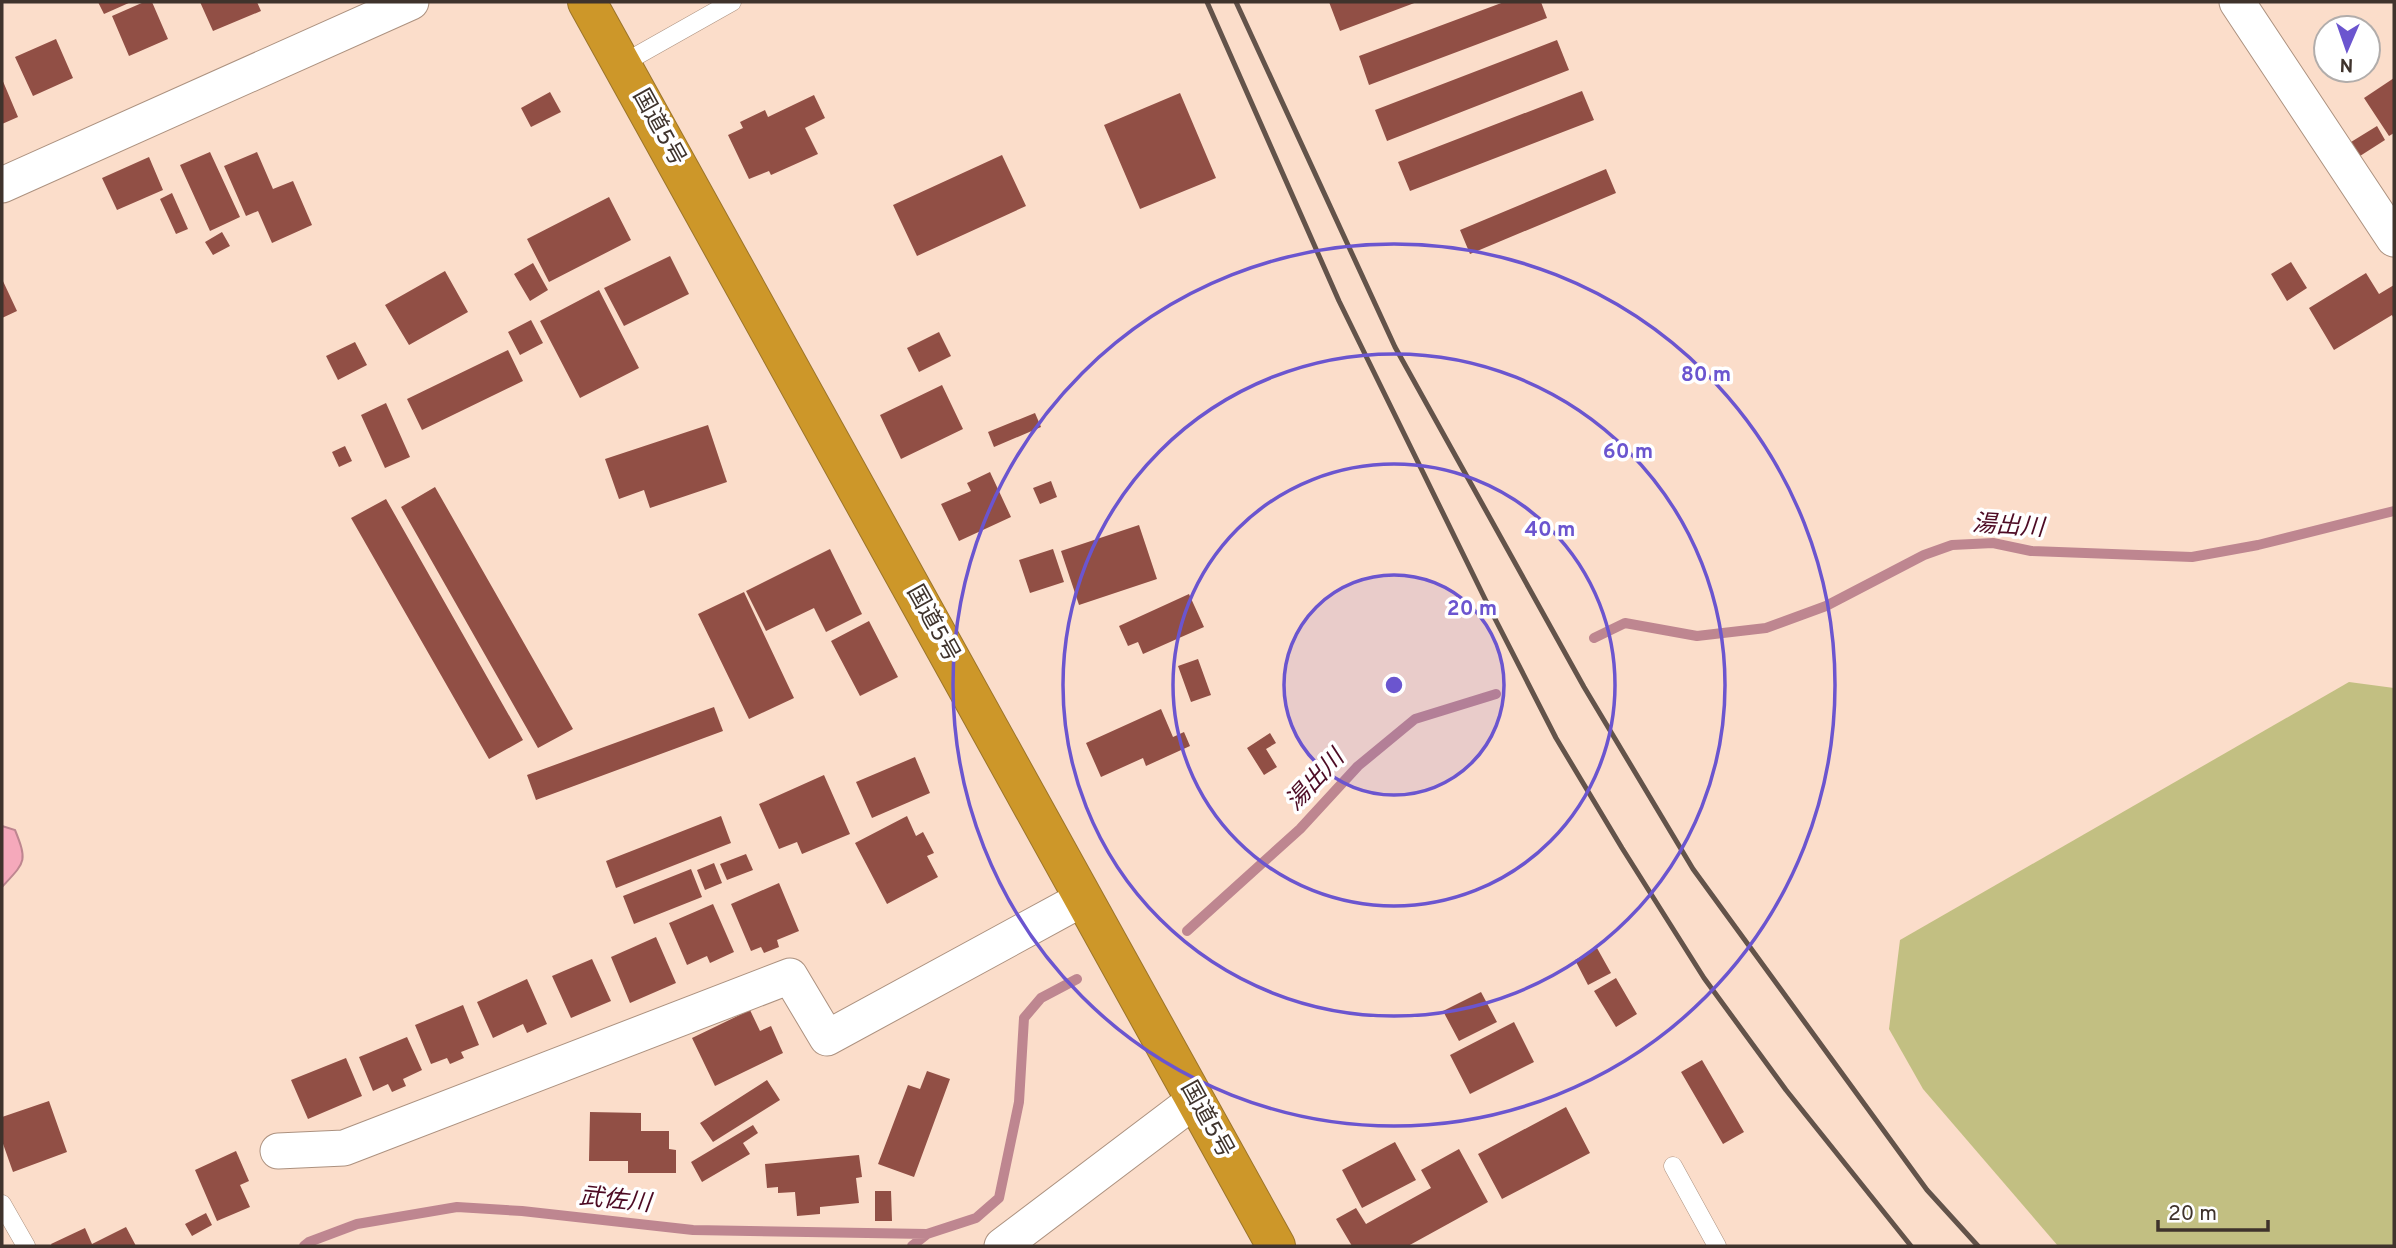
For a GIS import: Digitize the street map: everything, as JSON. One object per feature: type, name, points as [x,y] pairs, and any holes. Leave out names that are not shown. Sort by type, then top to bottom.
[{"type":"highway","name":"国道5号","points":[[587,2],[1276,1246]]},
{"type":"street","points":[[2,185],[411,2]]},
{"type":"street","points":[[2237,2],[2394,239]]},
{"type":"street","points":[[278,1151],[344,1148],[790,976],[827,1038],[1084,898]]},
{"type":"street","points":[[1002,1246],[1195,1100]]},
{"type":"lane","points":[[622,64],[732,2]]},
{"type":"lane","points":[[1673,1166],[1717,1246]]},
{"type":"lane","points":[[2,1204],[26,1246]]},
{"type":"shaded area","points":[[2349,682],[2394,688],[2394,1246],[2058,1246],[1923,1089],[1889,1029],[1900,940]]},
{"type":"shaded area","points":[[2,826],[15,830],[23,856],[16,872],[2,887]]},
{"type":"building","points":[[98,2],[131,2],[104,14]]},
{"type":"building","points":[[144,2],[152,2],[168,39],[129,56],[112,16]]},
{"type":"building","points":[[200,2],[257,2],[261,11],[213,31]]},
{"type":"building","points":[[1329,2],[1417,2],[1340,31]]},
{"type":"building","points":[[1504,2],[1541,2],[1547,18],[1369,85],[1359,56]]},
{"type":"building","points":[[56,39],[73,78],[33,96],[15,57]]},
{"type":"building","points":[[1557,40],[1569,70],[1387,141],[1375,110]]},
{"type":"building","points":[[2394,78],[2394,133],[2389,136],[2364,98]]},
{"type":"building","points":[[2,79],[18,117],[2,124]]},
{"type":"building","points":[[1582,91],[1594,120],[1410,191],[1398,162]]},
{"type":"building","points":[[550,92],[561,112],[531,127],[521,108]]},
{"type":"building","points":[[1180,93],[1216,178],[1140,209],[1104,125]]},
{"type":"building","points":[[814,95],[825,118],[805,128],[818,154],[771,175],[769,171],[749,179],[728,135],[743,128],[740,122],[765,110],[768,117]]},
{"type":"building","points":[[2377,126],[2385,140],[2360,156],[2351,142]]},
{"type":"building","points":[[210,152],[240,217],[210,231],[180,165]]},
{"type":"building","points":[[257,152],[273,189],[293,181],[312,225],[272,243],[258,211],[246,216],[224,166]]},
{"type":"building","points":[[1002,155],[1026,206],[917,256],[893,205]]},
{"type":"building","points":[[149,157],[163,190],[117,210],[102,178]]},
{"type":"building","points":[[1606,169],[1616,193],[1470,254],[1460,230]]},
{"type":"building","points":[[172,193],[188,229],[176,234],[160,199]]},
{"type":"building","points":[[609,197],[631,240],[549,282],[527,239]]},
{"type":"building","points":[[222,232],[230,246],[213,255],[205,242]]},
{"type":"building","points":[[670,256],[689,294],[624,326],[604,288]]},
{"type":"building","points":[[2291,262],[2307,288],[2287,301],[2271,274]]},
{"type":"building","points":[[533,263],[548,290],[530,301],[514,274]]},
{"type":"building","points":[[445,271],[468,312],[409,345],[385,305]]},
{"type":"building","points":[[2366,273],[2379,294],[2394,285],[2394,319],[2392,315],[2334,350],[2309,308]]},
{"type":"building","points":[[2,279],[17,311],[2,318]]},
{"type":"building","points":[[599,290],[639,368],[580,398],[540,321]]},
{"type":"building","points":[[531,320],[543,343],[520,355],[508,332]]},
{"type":"building","points":[[939,332],[951,356],[919,372],[907,348]]},
{"type":"building","points":[[355,342],[367,365],[338,380],[326,356]]},
{"type":"building","points":[[508,350],[523,381],[422,430],[407,399]]},
{"type":"building","points":[[942,385],[963,429],[901,459],[880,415]]},
{"type":"building","points":[[386,403],[410,457],[385,468],[361,415]]},
{"type":"building","points":[[1035,413],[1041,427],[994,447],[988,432]]},
{"type":"building","points":[[708,425],[727,482],[650,508],[644,490],[619,499],[605,459]]},
{"type":"building","points":[[345,446],[352,461],[339,467],[332,452]]},
{"type":"building","points":[[990,472],[1011,517],[959,541],[941,504],[971,491],[967,483]]},
{"type":"building","points":[[1051,481],[1057,497],[1040,504],[1033,488]]},
{"type":"building","points":[[435,487],[573,729],[538,748],[401,507]]},
{"type":"building","points":[[386,499],[523,740],[489,759],[351,518]]},
{"type":"building","points":[[1139,525],[1157,579],[1079,605],[1061,551]]},
{"type":"building","points":[[830,549],[862,614],[826,632],[814,608],[766,631],[746,591]]},
{"type":"building","points":[[1053,549],[1064,582],[1030,593],[1019,560]]},
{"type":"building","points":[[744,592],[794,698],[749,719],[698,614]]},
{"type":"building","points":[[1189,594],[1204,627],[1143,654],[1138,642],[1128,646],[1119,626]]},
{"type":"building","points":[[869,621],[898,677],[860,696],[831,641]]},
{"type":"building","points":[[1198,659],[1211,695],[1191,702],[1178,666]]},
{"type":"building","points":[[714,707],[723,731],[536,800],[527,775]]},
{"type":"building","points":[[1161,709],[1173,737],[1184,732],[1190,746],[1146,766],[1143,758],[1101,777],[1086,743]]},
{"type":"building","points":[[1270,733],[1276,743],[1266,749],[1277,767],[1264,775],[1247,748]]},
{"type":"building","points":[[915,757],[930,793],[872,818],[856,782]]},
{"type":"building","points":[[824,775],[850,834],[802,854],[797,842],[779,849],[759,804]]},
{"type":"building","points":[[721,816],[731,843],[616,888],[606,861]]},
{"type":"building","points":[[907,816],[916,836],[923,832],[934,853],[927,856],[938,877],[887,904],[855,843]]},
{"type":"building","points":[[746,854],[753,870],[727,880],[720,864]]},
{"type":"building","points":[[714,863],[722,883],[705,890],[697,870]]},
{"type":"building","points":[[691,869],[702,897],[634,924],[623,896]]},
{"type":"building","points":[[779,883],[799,931],[777,940],[779,947],[764,953],[761,947],[751,951],[731,904]]},
{"type":"building","points":[[713,904],[734,952],[710,963],[707,956],[687,965],[669,923]]},
{"type":"building","points":[[656,937],[676,983],[630,1003],[611,957]]},
{"type":"building","points":[[1597,948],[1611,973],[1588,985],[1575,960]]},
{"type":"building","points":[[592,959],[611,1001],[571,1018],[552,976]]},
{"type":"building","points":[[1616,978],[1637,1014],[1616,1027],[1594,991]]},
{"type":"building","points":[[527,979],[547,1024],[527,1033],[523,1024],[493,1038],[477,1002]]},
{"type":"building","points":[[1481,992],[1497,1022],[1459,1041],[1443,1011]]},
{"type":"building","points":[[463,1005],[479,1045],[461,1052],[464,1058],[450,1064],[447,1058],[431,1064],[415,1025]]},
{"type":"building","points":[[750,1010],[760,1031],[771,1026],[783,1053],[715,1086],[692,1038]]},
{"type":"building","points":[[1514,1022],[1534,1062],[1470,1094],[1450,1055]]},
{"type":"building","points":[[407,1037],[422,1070],[403,1079],[406,1086],[392,1092],[388,1084],[373,1091],[359,1057]]},
{"type":"building","points":[[346,1058],[362,1096],[308,1119],[291,1080]]},
{"type":"building","points":[[1702,1060],[1744,1132],[1723,1144],[1681,1072]]},
{"type":"building","points":[[927,1071],[950,1079],[914,1177],[878,1164],[908,1085],[920,1089]]},
{"type":"building","points":[[767,1080],[780,1100],[713,1142],[700,1123]]},
{"type":"building","points":[[49,1101],[67,1152],[13,1172],[2,1141],[2,1117]]},
{"type":"building","points":[[1566,1107],[1590,1153],[1502,1199],[1478,1154]]},
{"type":"building","points":[[590,1112],[641,1113],[641,1131],[669,1131],[669,1149],[676,1150],[676,1173],[628,1173],[628,1161],[589,1161]]},
{"type":"building","points":[[753,1125],[758,1133],[743,1143],[750,1154],[702,1182],[691,1162]]},
{"type":"building","points":[[1395,1142],[1416,1180],[1362,1208],[1342,1170]]},
{"type":"building","points":[[1459,1149],[1488,1202],[1408,1246],[1352,1246],[1336,1219],[1356,1208],[1366,1224],[1431,1188],[1421,1170]]},
{"type":"building","points":[[236,1151],[249,1181],[240,1185],[250,1207],[217,1221],[195,1170]]},
{"type":"building","points":[[859,1155],[862,1177],[856,1178],[859,1203],[820,1207],[820,1214],[797,1216],[795,1192],[778,1193],[778,1187],[767,1188],[765,1164]]},
{"type":"building","points":[[875,1191],[891,1191],[892,1221],[875,1221]]},
{"type":"building","points":[[206,1213],[212,1225],[192,1236],[185,1224]]},
{"type":"building","points":[[126,1227],[136,1246],[51,1244],[85,1228],[92,1244]]},
{"type":"waterway","name":"湯出川","points":[[1594,638],[1625,623],[1697,636],[1766,628],[1826,606],[1924,555],[1952,545],[1993,543],[2031,551],[2192,557],[2258,545],[2394,511]]},
{"type":"waterway","name":"湯出川","points":[[1187,931],[1300,829],[1358,766],[1415,719],[1496,694]]},
{"type":"waterway","name":"湯出川","points":[[912,1246],[927,1234],[976,1218],[999,1198],[1019,1102],[1024,1018],[1041,998],[1077,979]]},
{"type":"waterway","name":"武佐川","points":[[304,1246],[357,1224],[457,1207],[522,1211],[693,1230],[927,1234]]},
{"type":"railway","points":[[1207,2],[1339,301],[1556,738],[1704,978],[1786,1090],[1911,1246]]},
{"type":"railway","points":[[1236,2],[1395,347],[1584,687],[1693,869],[1927,1190],[1978,1246]]}]
